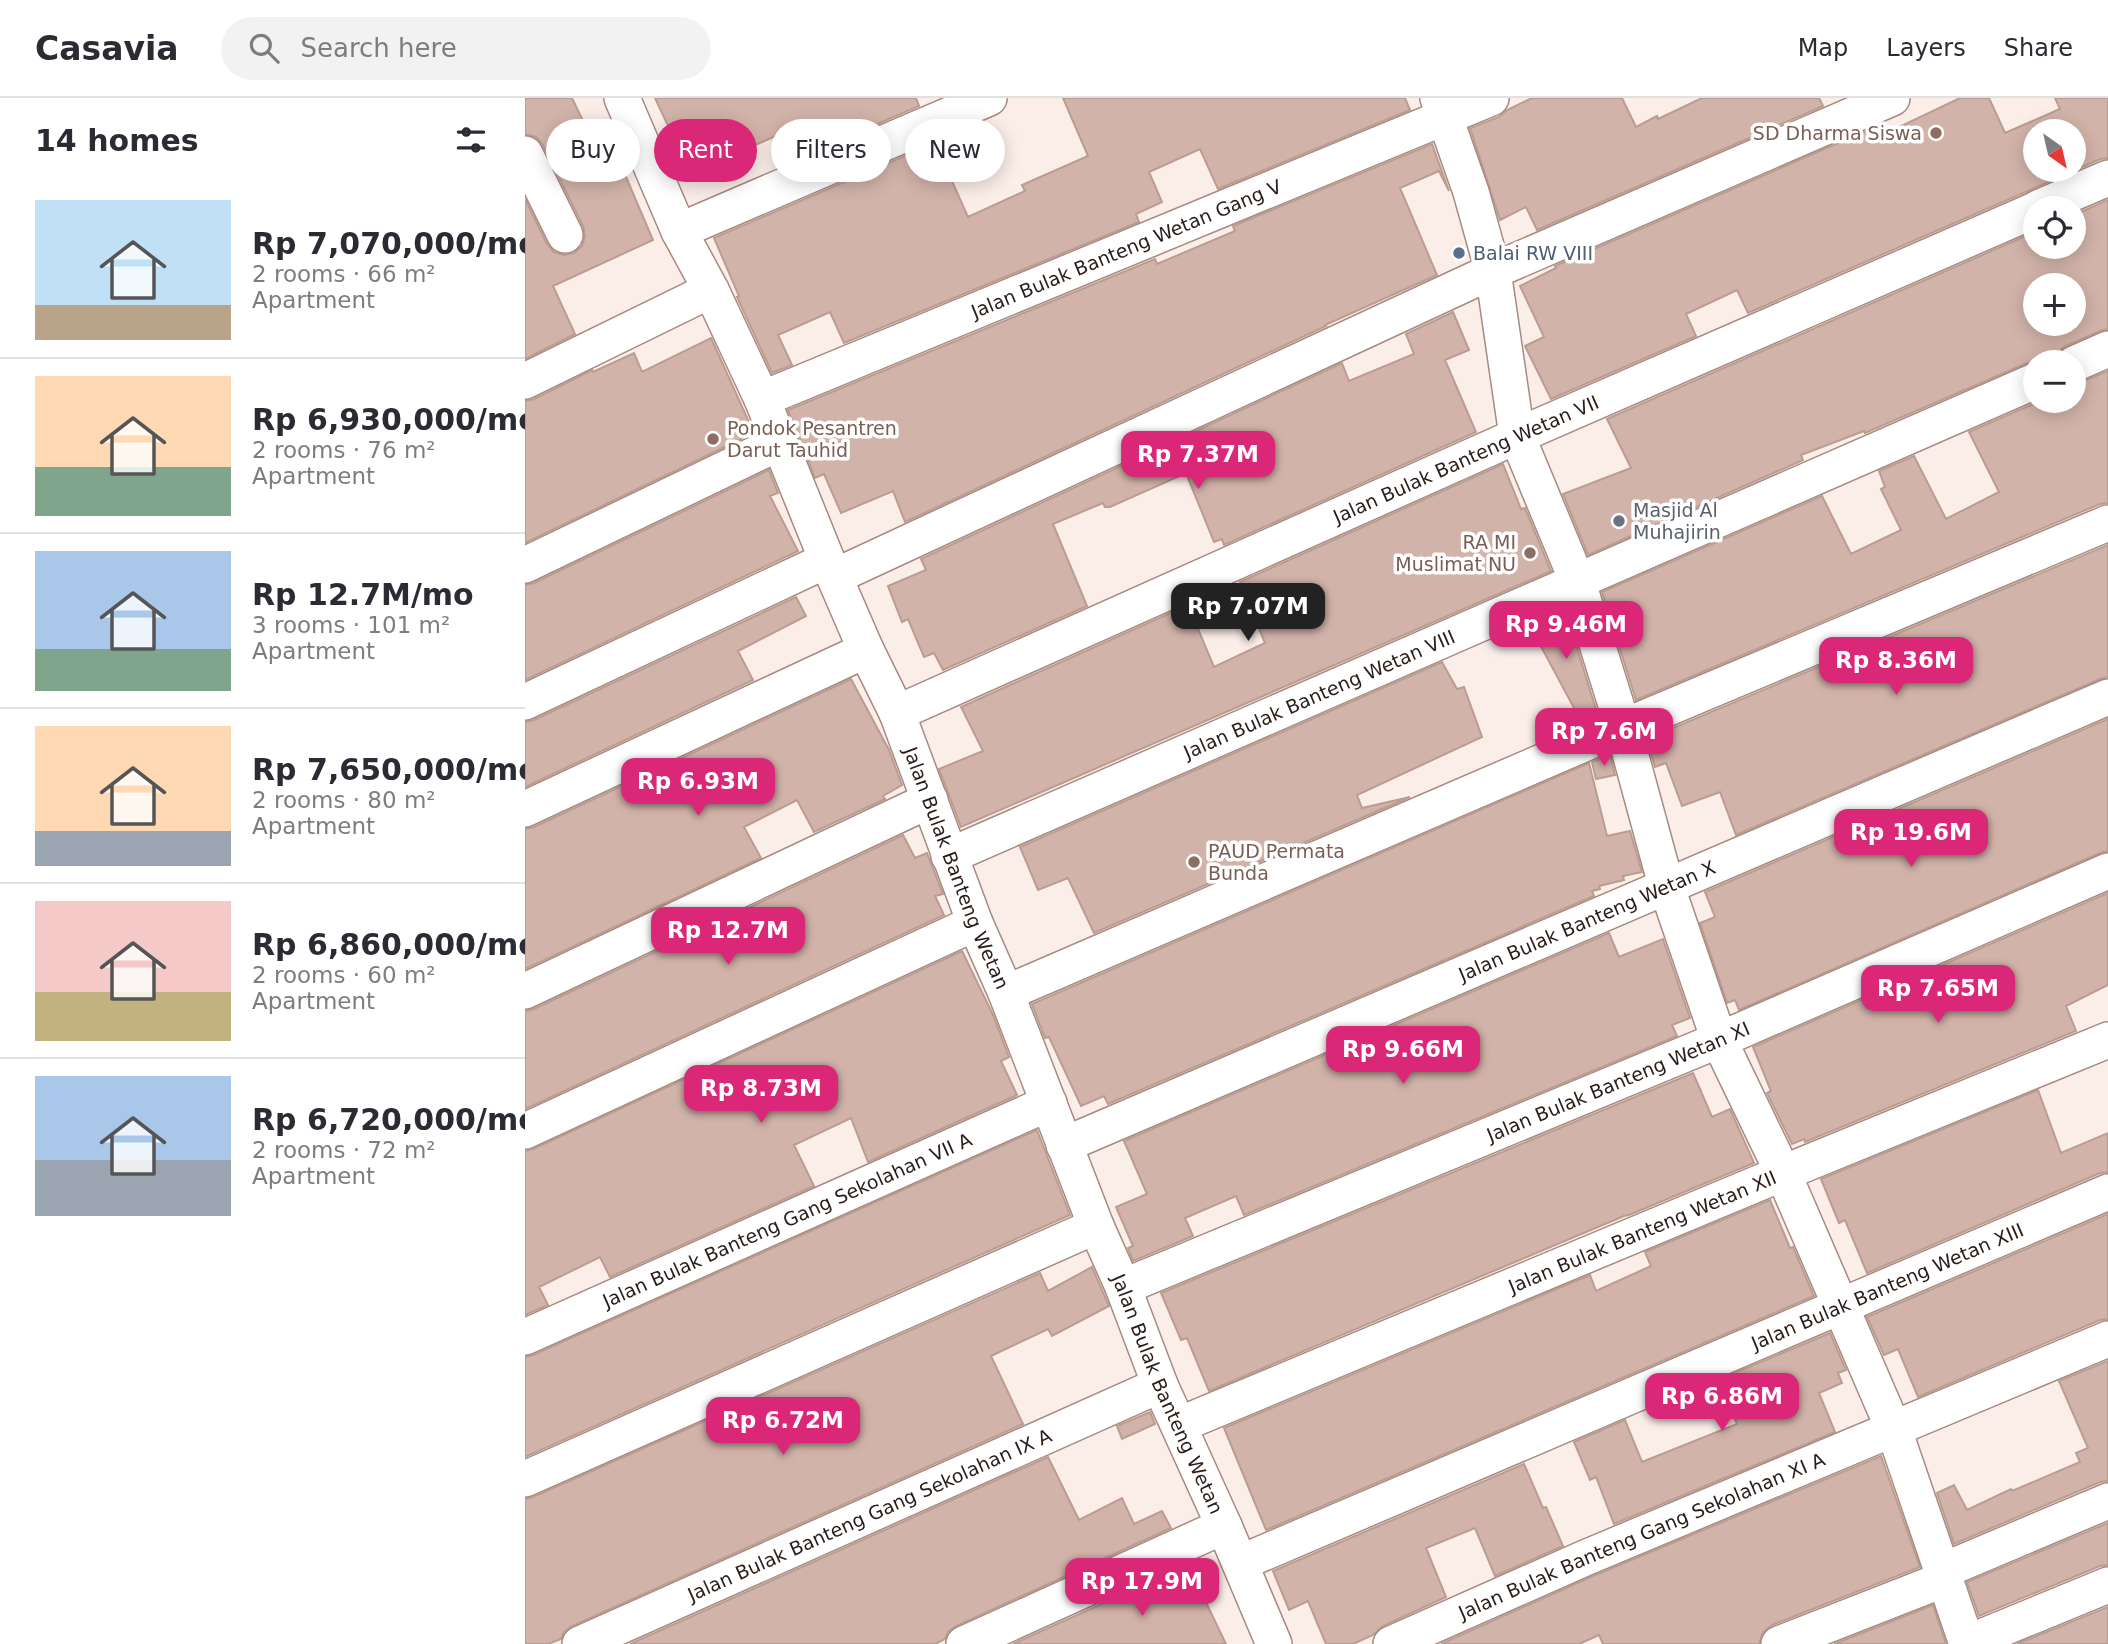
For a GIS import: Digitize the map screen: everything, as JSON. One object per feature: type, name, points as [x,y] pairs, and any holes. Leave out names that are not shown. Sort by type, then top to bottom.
[{"type":"street","name":"Jalan Bulak Banteng Wetan","points":[[622,98],[679,231],[711,290],[762,399],[866,650],[897,713],[975,923],[1006,993],[1160,1385],[1274,1644]]},
{"type":"street","points":[[679,231],[989,98]]},
{"type":"street","name":"Jalan Bulak Banteng Wetan Gang V","points":[[762,399],[1442,107],[1491,98]]},
{"type":"street","points":[[525,702],[832,568],[1493,271],[1892,98]]},
{"type":"street","points":[[1442,107],[1471,192],[1493,271],[1517,436],[1578,583],[1623,727],[1666,885],[1719,1040],[1783,1173],[1894,1430],[1967,1644],[2108,1585]]},
{"type":"street","points":[[525,154],[565,235]]},
{"type":"street","name":"Jalan Bulak Banteng Wetan VII","points":[[2067,196],[2108,178]]},
{"type":"street","name":"Jalan Bulak Banteng Wetan VII","points":[[897,713],[1517,436],[2023,215]]},
{"type":"street","points":[[525,382],[711,290]]},
{"type":"street","points":[[2086,359],[2108,349]]},
{"type":"street","name":"Jalan Bulak Banteng Wetan VIII","points":[[949,856],[2023,386]]},
{"type":"street","points":[[525,565],[779,443]]},
{"type":"street","points":[[1006,993],[1623,727],[2108,523]]},
{"type":"street","points":[[525,809],[866,650]]},
{"type":"street","name":"Jalan Bulak Banteng Wetan X","points":[[1064,1144],[2108,697]]},
{"type":"street","points":[[525,991],[930,800]]},
{"type":"street","name":"Jalan Bulak Banteng Wetan XI","points":[[1123,1287],[1719,1040],[2108,871]]},
{"type":"street","points":[[525,1131],[975,923]]},
{"type":"street","name":"Jalan Bulak Banteng Wetan XII","points":[[1179,1426],[2108,1040]]},
{"type":"street","name":"Jalan Bulak Banteng Gang Sekolahan VII A","points":[[525,1337],[1049,1103]]},
{"type":"street","name":"Jalan Bulak Banteng Wetan XIII","points":[[1240,1563],[2108,1192]]},
{"type":"street","points":[[525,1479],[1096,1226]]},
{"type":"street","name":"Jalan Bulak Banteng Gang Sekolahan XI A","points":[[1391,1644],[1585,1558],[2108,1339]]},
{"type":"street","name":"Jalan Bulak Banteng Gang Sekolahan IX A","points":[[580,1644],[1160,1385]]},
{"type":"street","points":[[1779,1644],[1944,1575],[2108,1501]]},
{"type":"street","points":[[964,1644],[1224,1526]]},
{"type":"building","points":[[525,98],[572,98],[582,119],[546,119],[546,151],[536,137],[525,134]]},
{"type":"building","points":[[655,98],[916,98],[919,106],[889,119],[771,119],[771,138],[757,144],[757,119],[665,119]]},
{"type":"building","points":[[1063,98],[1405,98],[1410,110],[1218,189],[1200,149],[1149,172],[1162,202],[1136,214],[1139,222],[844,343],[830,312],[778,335],[792,365],[772,373],[737,297],[739,296],[714,238],[844,182],[891,182],[891,162],[905,156],[905,182],[952,182],[968,217],[1025,191],[1022,185],[1088,156]]},
{"type":"building","points":[[1532,98],[1622,98],[1636,127],[1702,98],[1819,98],[1823,106],[1537,230],[1526,207],[1500,220],[1470,128],[1499,117]]},
{"type":"building","points":[[1960,98],[1989,98],[2005,133],[2023,125],[2023,182],[2047,182],[1748,313],[1737,290],[1686,314],[1696,336],[1551,399],[1525,346],[1544,337],[1520,286],[1556,268],[1555,266],[1866,131],[1870,141]]},
{"type":"building","points":[[2055,98],[2108,98],[2108,158],[2086,165],[2086,119],[2037,119],[2060,109]]},
{"type":"building","points":[[1432,144],[1449,191],[1439,171],[1400,188],[1437,275],[905,522],[893,491],[841,513],[824,474],[815,478],[788,410],[1155,259],[1157,264],[1235,231],[1233,226]]},
{"type":"building","points":[[561,182],[628,182],[653,240],[553,286],[575,334],[525,359],[525,199],[547,244],[554,252],[564,255],[574,253],[582,246],[585,236],[583,226]]},
{"type":"building","points":[[2108,200],[2108,329],[2060,350],[2023,350],[2023,365],[1865,433],[1864,431],[1801,455],[1803,460],[1588,555],[1563,494],[1631,468],[1607,419],[2023,237],[2023,259],[2086,259],[2086,210]]},
{"type":"building","points":[[1453,312],[1469,350],[1445,360],[1476,432],[1224,545],[1222,539],[1214,542],[1186,473],[1110,507],[1105,507],[1103,503],[1053,524],[1087,606],[943,670],[934,653],[924,657],[908,619],[902,622],[888,586],[926,570],[921,559],[1342,363],[1349,381],[1414,354],[1406,334]]},
{"type":"building","points":[[711,338],[754,433],[525,543],[525,401],[634,353],[642,372]]},
{"type":"building","points":[[2108,371],[2108,503],[2100,504],[1636,700],[1602,592],[1822,496],[1851,554],[1901,530],[1881,489],[1885,487],[1879,471],[1914,456],[1946,519],[1999,492],[1969,432],[2023,408],[2023,413],[2086,413],[2086,380]]},
{"type":"building","points":[[1503,464],[1551,571],[961,827],[939,769],[983,751],[961,707],[1188,605],[1214,667],[1265,643],[1240,582]]},
{"type":"building","points":[[769,470],[778,493],[770,496],[798,551],[525,680],[525,585]]},
{"type":"building","points":[[2108,545],[2108,677],[1736,835],[1720,792],[1682,806],[1666,763],[1655,767],[1647,739]]},
{"type":"building","points":[[796,597],[806,616],[738,651],[753,680],[525,787],[525,722]]},
{"type":"building","points":[[1565,609],[1598,716],[1582,723],[1529,624]]},
{"type":"building","points":[[1442,662],[1457,689],[1464,687],[1482,737],[1357,795],[1362,808],[1410,797],[1094,933],[1068,878],[1038,890],[1020,847]]},
{"type":"building","points":[[851,679],[889,750],[902,785],[883,796],[885,799],[814,832],[797,800],[744,827],[761,858],[525,969],[525,829]]},
{"type":"building","points":[[2108,719],[2108,851],[1739,1010],[1735,1000],[1727,1003],[1700,923],[1715,917],[1705,892]]},
{"type":"building","points":[[1610,755],[1615,775],[1596,779],[1592,762]]},
{"type":"building","points":[[1589,763],[1607,836],[1630,831],[1642,872],[1599,886],[1600,889],[1592,891],[1594,896],[1108,1104],[1104,1096],[1081,1106],[1049,1037],[1045,1038],[1032,1004]]},
{"type":"building","points":[[903,835],[915,858],[927,853],[943,894],[935,896],[944,915],[525,1109],[525,1011]]},
{"type":"building","points":[[2108,893],[2108,985],[2066,1006],[2076,1031],[1805,1142],[1804,1139],[1792,1144],[1767,1093],[1771,1091],[1753,1047]]},
{"type":"building","points":[[1609,933],[1619,957],[1663,939],[1690,1018],[1672,1025],[1677,1036],[1244,1215],[1236,1196],[1185,1218],[1193,1236],[1133,1261],[1128,1248],[1133,1246],[1116,1207],[1147,1194],[1124,1141]]},
{"type":"building","points":[[962,951],[993,1015],[1009,1057],[1001,1061],[1017,1095],[868,1162],[851,1118],[794,1145],[814,1186],[610,1277],[600,1257],[539,1287],[548,1305],[525,1315],[525,1151]]},
{"type":"building","points":[[1693,1073],[1712,1117],[1730,1109],[1754,1163],[1209,1391],[1187,1338],[1181,1340],[1161,1293]]},
{"type":"building","points":[[2038,1090],[2061,1153],[2108,1133],[2108,1172],[2100,1173],[1867,1273],[1845,1220],[1839,1223],[1821,1179]]},
{"type":"building","points":[[1037,1130],[1070,1215],[525,1457],[525,1357]]},
{"type":"building","points":[[1770,1200],[1814,1296],[1266,1530],[1224,1428],[1590,1275],[1596,1291],[1651,1266],[1645,1252]]},
{"type":"building","points":[[2108,1214],[2108,1319],[2100,1320],[1918,1397],[1898,1349],[1884,1355],[1867,1317]]},
{"type":"building","points":[[1092,1267],[1109,1306],[1052,1336],[1048,1329],[991,1356],[1023,1424],[572,1626],[564,1632],[561,1639],[548,1644],[525,1644],[525,1499],[1040,1273],[1048,1291]]},
{"type":"building","points":[[1830,1333],[1846,1370],[1838,1373],[1842,1383],[1819,1393],[1835,1432],[1614,1524],[1596,1477],[1590,1480],[1574,1442],[1625,1420],[1642,1462],[1737,1424],[1718,1380]]},
{"type":"building","points":[[2108,1361],[2108,1481],[2100,1482],[1954,1544],[1937,1493],[1954,1485],[1967,1510],[2011,1489],[2012,1491],[2080,1462],[2076,1453],[2088,1448],[2059,1381]]},
{"type":"building","points":[[1150,1412],[1155,1424],[1122,1439],[1117,1426]]},
{"type":"building","points":[[1881,1456],[1920,1567],[1772,1625],[1763,1632],[1759,1644],[1603,1644],[1599,1635],[1579,1644],[1441,1644],[1593,1576]]},
{"type":"building","points":[[1048,1457],[1079,1520],[1122,1498],[1134,1524],[1162,1511],[1171,1528],[956,1626],[948,1632],[945,1639],[935,1644],[630,1644]]},
{"type":"building","points":[[1524,1464],[1563,1546],[1495,1576],[1475,1528],[1426,1548],[1446,1597],[1383,1626],[1373,1635],[1353,1644],[1326,1644],[1308,1601],[1289,1610],[1273,1571]]},
{"type":"building","points":[[2108,1523],[2108,1565],[1979,1616],[1967,1582]]},
{"type":"building","points":[[1188,1565],[1226,1644],[1013,1644]]},
{"type":"building","points":[[1933,1605],[1946,1644],[1834,1644]]},
{"type":"building","points":[[2108,1607],[2108,1644],[2017,1644]]},
{"type":"place","name":"SD Dharma Siswa","points":[[1936,133]]},
{"type":"place","name":"Balai RW VIII","points":[[1459,253]]},
{"type":"place","name":"Pondok Pesantren Darut Tauhid","points":[[713,439]]},
{"type":"place","name":"Masjid Al Muhajirin","points":[[1619,521]]},
{"type":"place","name":"RA MI Muslimat NU","points":[[1530,553]]},
{"type":"place","name":"PAUD Permata Bunda","points":[[1194,862]]}]
